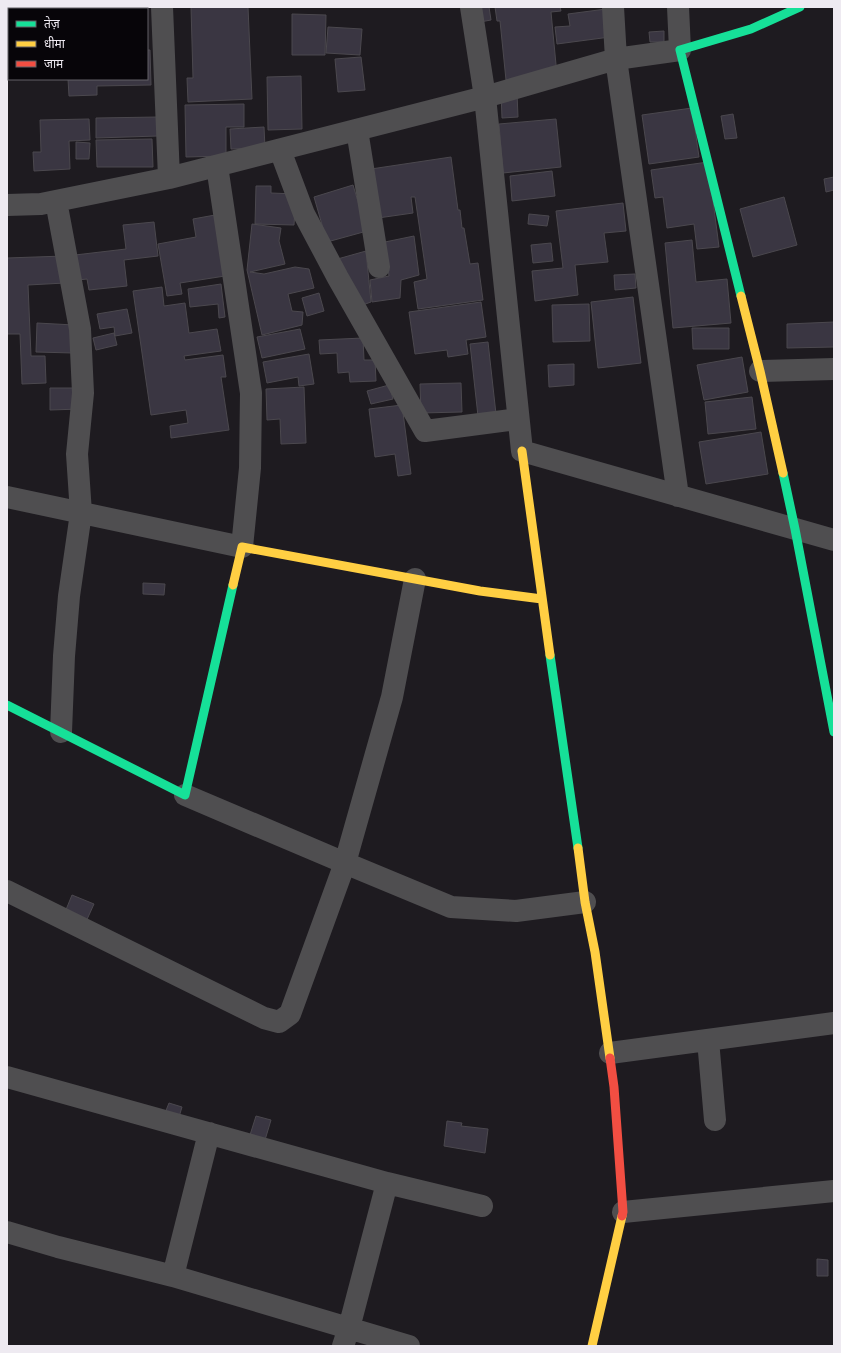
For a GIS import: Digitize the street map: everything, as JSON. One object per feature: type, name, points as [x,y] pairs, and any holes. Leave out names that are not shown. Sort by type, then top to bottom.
[{"type":"street","points":[[162,7],[169,178]]},
{"type":"street","points":[[471,7],[485,97],[522,451],[585,902],[596,952],[614,1087],[623,1212],[592,1346]]},
{"type":"street","points":[[613,7],[616,59],[678,496]]},
{"type":"street","points":[[678,7],[680,50],[760,370],[795,529],[834,732]]},
{"type":"street","points":[[7,205],[41,204],[169,178],[485,97],[616,59],[680,50],[751,29],[800,7]]},
{"type":"street","points":[[357,130],[379,267]]},
{"type":"street","points":[[280,150],[304,214],[338,278],[425,431],[518,419]]},
{"type":"street","points":[[185,795],[242,547],[250,468],[251,393],[217,166]]},
{"type":"street","points":[[56,201],[80,329],[83,393],[77,454],[81,513],[69,596],[64,656],[61,732]]},
{"type":"street","points":[[760,370],[834,369]]},
{"type":"street","points":[[522,451],[834,540]]},
{"type":"street","points":[[7,497],[242,547],[480,591],[542,599]]},
{"type":"street","points":[[7,891],[264,1018],[279,1022],[290,1014],[345,864],[392,697],[415,579]]},
{"type":"street","points":[[7,705],[185,795],[345,864],[451,907],[516,911],[585,902]]},
{"type":"street","points":[[610,1054],[834,1023]]},
{"type":"street","points":[[708,1040],[715,1120]]},
{"type":"street","points":[[7,1077],[387,1182],[482,1206]]},
{"type":"street","points":[[173,1276],[209,1133]]},
{"type":"street","points":[[346,1337],[387,1182]]},
{"type":"street","points":[[623,1212],[834,1191]]},
{"type":"street","points":[[7,1232],[58,1247],[173,1276],[346,1337],[409,1346]]},
{"type":"building","points":[[28,7],[86,7],[86,8]]},
{"type":"building","points":[[191,7],[248,7],[252,99],[188,102],[187,78],[193,78]]},
{"type":"building","points":[[489,7],[491,20],[480,22],[479,8]]},
{"type":"building","points":[[495,7],[560,7],[561,11],[551,12],[557,75],[506,80],[500,21],[497,21]]},
{"type":"building","points":[[606,9],[610,37],[557,44],[555,27],[570,26],[568,14]]},
{"type":"building","points":[[292,14],[326,15],[325,55],[292,55]]},
{"type":"building","points":[[328,27],[362,29],[360,55],[326,53]]},
{"type":"building","points":[[664,31],[664,42],[650,42],[649,32]]},
{"type":"building","points":[[148,50],[150,50],[151,85],[97,86],[97,95],[69,96],[68,80],[148,80]]},
{"type":"building","points":[[361,57],[365,90],[338,92],[335,59]]},
{"type":"building","points":[[301,76],[302,129],[268,130],[267,77]]},
{"type":"building","points":[[501,93],[517,93],[518,117],[502,118]]},
{"type":"building","points":[[244,104],[244,127],[226,127],[226,156],[186,157],[185,105]]},
{"type":"building","points":[[692,108],[699,157],[649,164],[642,115]]},
{"type":"building","points":[[733,114],[737,138],[725,139],[721,116]]},
{"type":"building","points":[[158,117],[158,136],[96,138],[96,118]]},
{"type":"building","points":[[89,119],[90,140],[69,141],[70,169],[34,171],[33,152],[41,152],[40,120]]},
{"type":"building","points":[[556,119],[561,167],[503,173],[499,124]]},
{"type":"building","points":[[264,127],[265,148],[231,149],[230,129]]},
{"type":"building","points":[[152,139],[153,167],[97,167],[96,140]]},
{"type":"building","points":[[76,142],[90,143],[89,159],[76,159]]},
{"type":"building","points":[[451,157],[458,210],[460,210],[462,228],[464,228],[470,264],[478,263],[483,300],[418,309],[414,282],[427,279],[415,197],[411,197],[413,213],[378,218],[371,169]]},
{"type":"building","points":[[708,162],[719,247],[697,249],[694,224],[667,228],[663,197],[655,198],[651,170]]},
{"type":"building","points":[[552,171],[555,196],[512,201],[510,176]]},
{"type":"building","points":[[834,177],[834,190],[826,192],[824,179]]},
{"type":"building","points":[[353,185],[367,231],[327,242],[314,197]]},
{"type":"building","points":[[256,186],[271,186],[271,193],[296,194],[294,225],[255,224]]},
{"type":"building","points":[[784,197],[797,245],[753,257],[740,209]]},
{"type":"building","points":[[623,203],[626,231],[604,233],[608,262],[575,265],[578,295],[535,301],[532,271],[563,268],[556,211]]},
{"type":"building","points":[[529,214],[549,216],[547,226],[528,224]]},
{"type":"building","points":[[215,215],[225,276],[180,283],[182,294],[167,296],[158,244],[196,237],[193,219]]},
{"type":"building","points":[[154,222],[158,256],[124,260],[127,286],[89,290],[87,279],[78,280],[75,255],[126,249],[123,225]]},
{"type":"building","points":[[252,224],[281,228],[279,241],[285,264],[250,272],[264,274],[295,267],[309,269],[314,288],[288,294],[292,311],[303,312],[302,325],[262,335],[247,270]]},
{"type":"building","points":[[414,236],[419,275],[401,280],[400,298],[372,302],[370,280],[389,276],[385,242]]},
{"type":"building","points":[[692,240],[696,282],[727,279],[731,323],[673,328],[665,243]]},
{"type":"building","points":[[551,243],[553,261],[533,263],[531,245]]},
{"type":"building","points":[[366,251],[371,302],[357,307],[334,260]]},
{"type":"building","points":[[64,256],[65,283],[28,285],[31,356],[45,356],[46,383],[22,384],[20,334],[7,334],[7,258]]},
{"type":"building","points":[[635,274],[636,288],[615,290],[614,275]]},
{"type":"building","points":[[221,284],[225,317],[219,318],[218,304],[190,307],[188,289]]},
{"type":"building","points":[[162,287],[164,306],[185,303],[189,333],[217,329],[221,351],[184,356],[185,360],[223,355],[226,377],[221,377],[229,430],[171,438],[170,426],[188,423],[186,410],[151,415],[133,291]]},
{"type":"building","points":[[319,293],[324,311],[307,316],[302,298]]},
{"type":"building","points":[[633,297],[641,363],[598,368],[591,302]]},
{"type":"building","points":[[481,302],[486,337],[466,340],[468,354],[448,357],[447,350],[415,354],[409,312]]},
{"type":"building","points":[[589,304],[590,341],[553,342],[552,305]]},
{"type":"building","points":[[127,309],[132,333],[115,336],[114,327],[100,329],[97,314]]},
{"type":"building","points":[[834,322],[834,347],[787,348],[787,324]]},
{"type":"building","points":[[37,323],[74,325],[73,353],[36,352]]},
{"type":"building","points":[[692,328],[729,328],[729,349],[693,349]]},
{"type":"building","points":[[300,329],[305,349],[262,358],[257,337]]},
{"type":"building","points":[[114,333],[117,345],[96,350],[93,338]]},
{"type":"building","points":[[363,338],[364,360],[375,360],[376,381],[350,382],[349,372],[338,373],[337,353],[320,354],[319,340]]},
{"type":"building","points":[[488,342],[496,414],[478,416],[470,344]]},
{"type":"building","points":[[309,354],[314,384],[299,386],[298,377],[267,383],[263,362]]},
{"type":"building","points":[[742,357],[748,392],[704,400],[697,365]]},
{"type":"building","points":[[574,364],[574,385],[549,387],[548,365]]},
{"type":"building","points":[[461,383],[462,412],[421,413],[420,384]]},
{"type":"building","points":[[389,385],[393,399],[371,404],[367,391]]},
{"type":"building","points":[[304,387],[306,443],[281,444],[280,419],[267,420],[266,389]]},
{"type":"building","points":[[50,388],[80,388],[81,409],[50,410]]},
{"type":"building","points":[[752,397],[756,429],[708,434],[705,402]]},
{"type":"building","points":[[402,405],[411,474],[398,476],[395,454],[375,457],[369,409]]},
{"type":"building","points":[[761,432],[768,474],[706,484],[699,442]]},
{"type":"building","points":[[143,583],[165,584],[164,595],[143,594]]},
{"type":"building","points":[[72,895],[94,904],[84,926],[63,917]]},
{"type":"building","points":[[169,1103],[182,1107],[179,1117],[165,1113]]},
{"type":"building","points":[[256,1116],[271,1120],[265,1140],[250,1135]]},
{"type":"building","points":[[447,1121],[462,1123],[461,1126],[488,1129],[485,1153],[444,1146]]},
{"type":"building","points":[[817,1259],[828,1260],[828,1276],[817,1276]]},
{"type":"traffic: fast","points":[[741,296],[680,50],[751,29],[800,7]]},
{"type":"traffic: fast","points":[[783,473],[834,732]]},
{"type":"traffic: fast","points":[[7,705],[185,795],[233,585]]},
{"type":"traffic: fast","points":[[550,655],[578,848]]},
{"type":"traffic: slow","points":[[741,296],[783,473]]},
{"type":"traffic: slow","points":[[522,451],[550,655]]},
{"type":"traffic: slow","points":[[233,585],[242,547],[480,591],[542,599]]},
{"type":"traffic: slow","points":[[578,848],[585,902],[595,952],[610,1058]]},
{"type":"traffic: slow","points":[[592,1346],[622,1216]]},
{"type":"traffic: jam","points":[[610,1058],[614,1087],[623,1212],[622,1216]]}]
